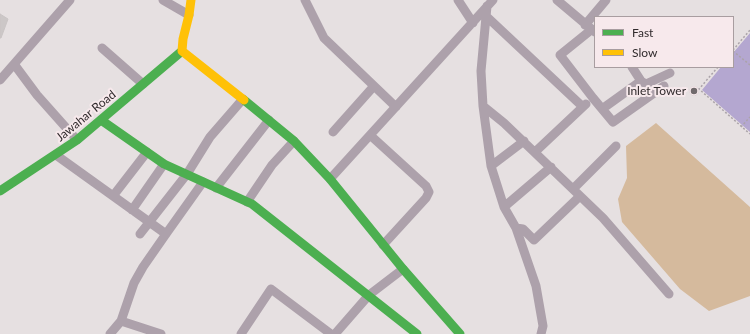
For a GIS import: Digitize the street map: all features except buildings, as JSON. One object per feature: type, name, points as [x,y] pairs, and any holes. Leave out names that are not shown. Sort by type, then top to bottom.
[{"type":"street","points":[[0,80],[70,0]]},
{"type":"street","points":[[163,0],[189,15]]},
{"type":"street","points":[[191,0],[182,51],[294,141],[330,179],[454,332]]},
{"type":"street","points":[[305,0],[324,38],[396,107]]},
{"type":"street","points":[[458,0],[473,23]]},
{"type":"street","points":[[557,0],[590,29],[560,55],[613,122],[664,86]]},
{"type":"street","points":[[597,16],[606,0]]},
{"type":"street","points":[[330,179],[489,7]]},
{"type":"street","points":[[489,7],[481,71],[483,106],[491,166],[504,207],[516,228],[536,286],[543,326],[541,334]]},
{"type":"street","points":[[489,7],[583,107]]},
{"type":"street","points":[[102,48],[143,84]]},
{"type":"street","name":"Jawahar Road","points":[[0,191],[77,140],[182,51]]},
{"type":"street","points":[[14,64],[41,100],[77,140]]},
{"type":"street","points":[[633,68],[641,81],[646,84],[670,73]]},
{"type":"street","points":[[602,109],[641,81]]},
{"type":"street","points":[[332,132],[374,86]]},
{"type":"street","points":[[535,152],[593,98]]},
{"type":"street","points":[[140,234],[148,221],[186,174],[210,137],[243,99]]},
{"type":"street","points":[[483,106],[504,123],[603,218],[669,294]]},
{"type":"street","points":[[102,120],[164,164],[252,204],[418,334]]},
{"type":"street","points":[[216,188],[269,120]]},
{"type":"street","points":[[370,135],[426,186],[429,192],[426,198],[383,245]]},
{"type":"street","points":[[247,202],[272,165],[294,141]]},
{"type":"street","points":[[491,166],[524,142]]},
{"type":"street","points":[[573,189],[616,146]]},
{"type":"street","points":[[113,196],[147,152]]},
{"type":"street","points":[[56,155],[166,234]]},
{"type":"street","points":[[132,210],[164,164]]},
{"type":"street","points":[[504,207],[550,167]]},
{"type":"street","points":[[110,334],[121,321],[134,283],[143,267],[204,182]]},
{"type":"street","points":[[516,228],[523,229],[534,240],[580,196]]},
{"type":"street","points":[[335,334],[369,295],[403,269]]},
{"type":"street","points":[[241,334],[271,289],[331,334]]},
{"type":"street","points":[[121,321],[161,334]]},
{"type":"path","points":[[734,49],[750,30]]},
{"type":"path","points":[[734,51],[750,65]]},
{"type":"path","points":[[717,68],[699,89],[750,134]]},
{"type":"path","points":[[741,127],[750,117]]},
{"type":"shaded area","points":[[750,33],[750,132],[702,90],[720,68],[734,68],[734,52]]},
{"type":"shaded area","points":[[656,123],[750,207],[750,296],[709,311],[680,289],[622,222],[618,199],[627,178],[626,146]]},
{"type":"traffic: fast","points":[[0,191],[77,140],[182,51]]},
{"type":"traffic: fast","points":[[244,100],[294,141],[330,179],[403,269],[460,334]]},
{"type":"traffic: fast","points":[[101,120],[164,164],[252,204],[417,334]]},
{"type":"traffic: slow","points":[[191,0],[182,51],[244,100]]},
{"type":"place","name":"Inlet Tower","points":[[694,91]]}]
